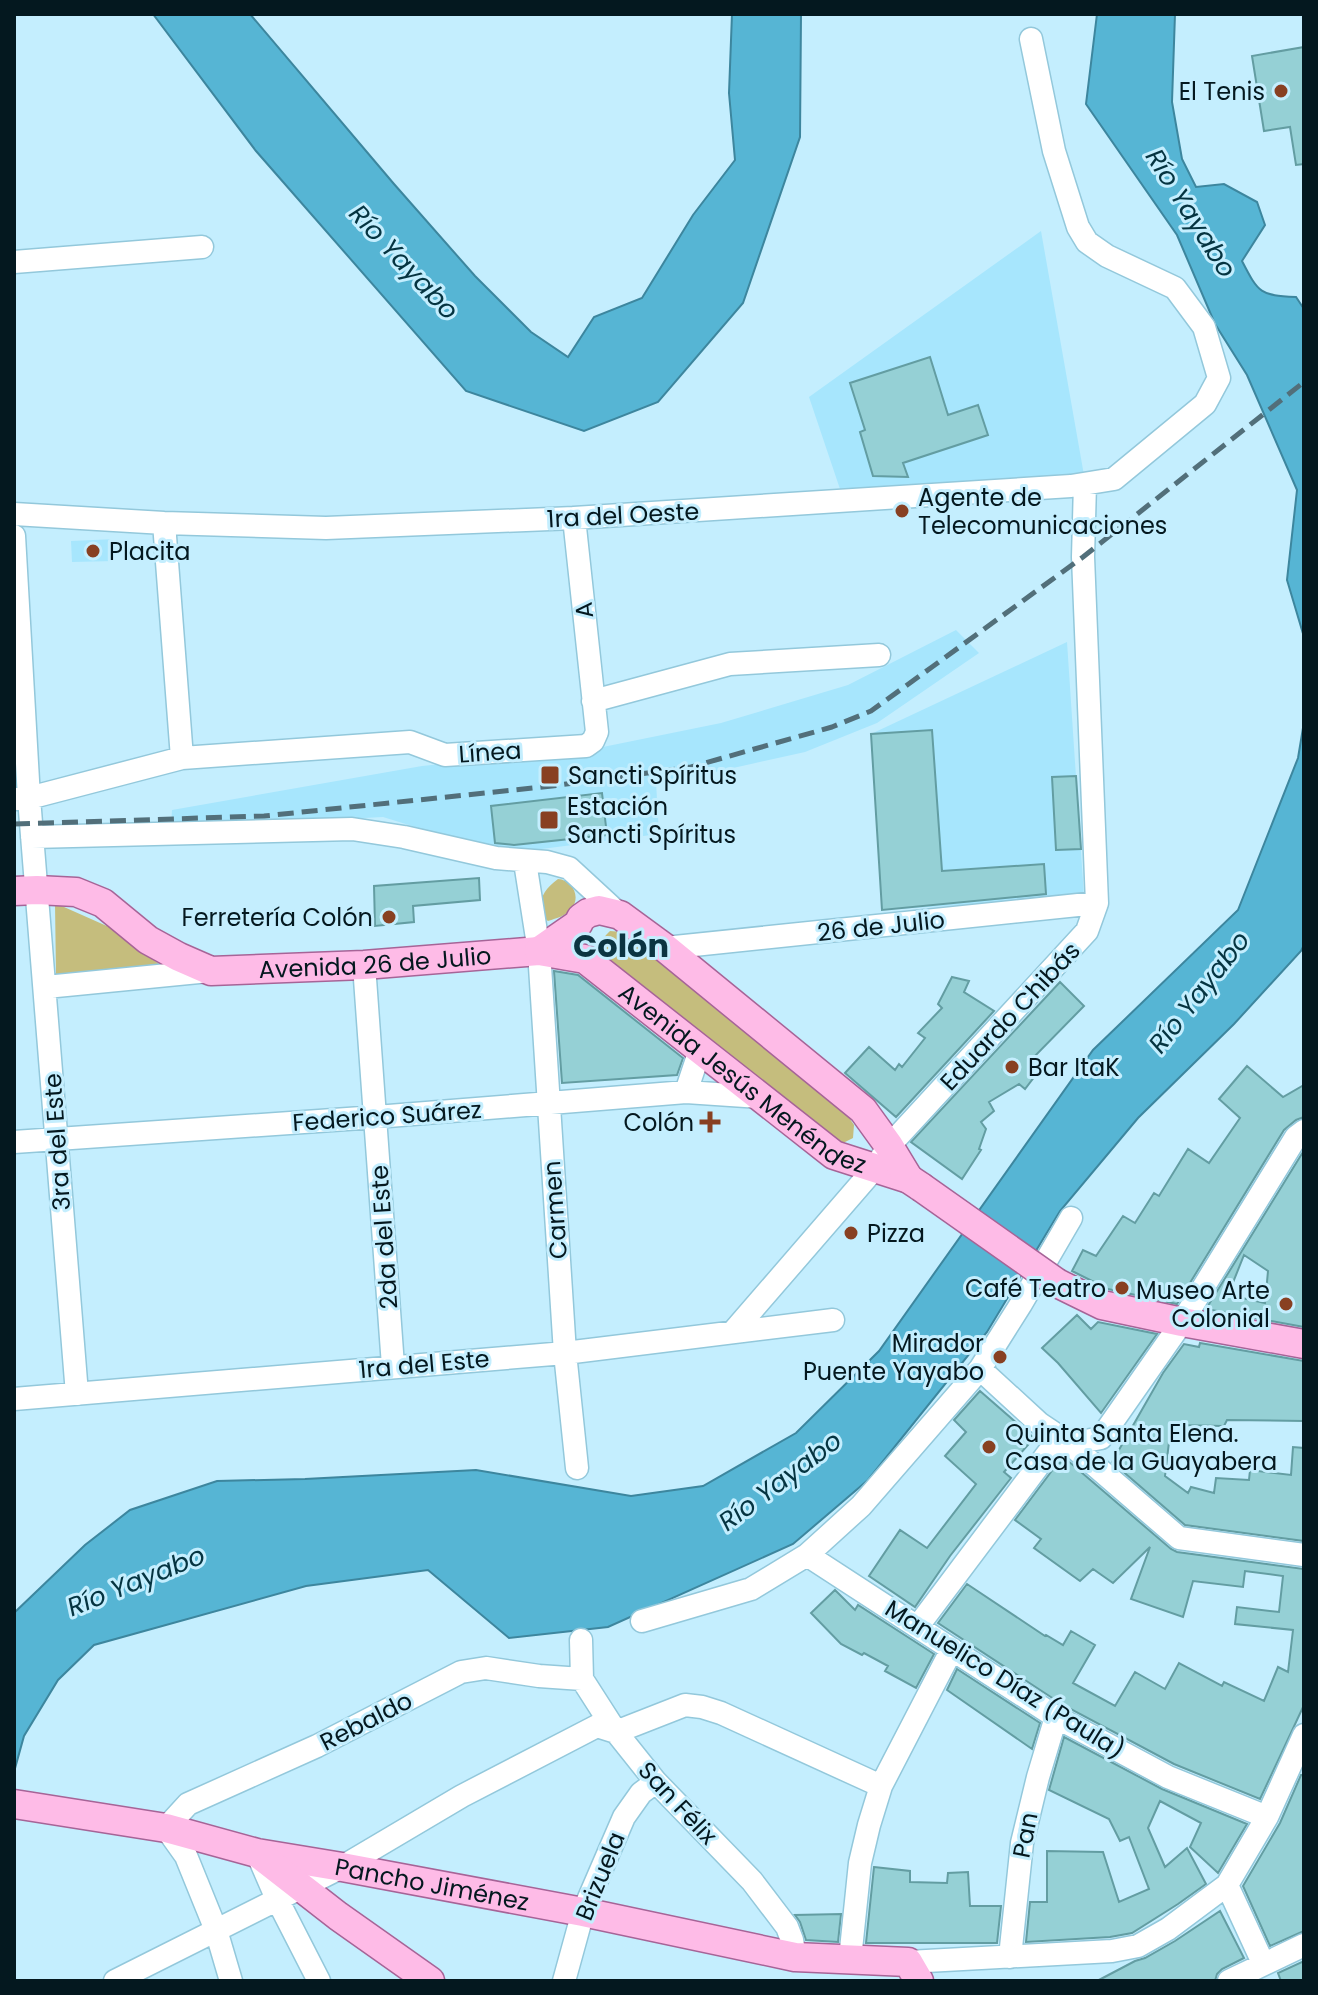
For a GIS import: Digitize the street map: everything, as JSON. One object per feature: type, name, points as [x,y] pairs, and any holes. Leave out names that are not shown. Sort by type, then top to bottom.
[{"type":"main road","name":"Avenida 26 de Julio","points":[[26,890],[76,892],[103,903],[148,940],[211,971],[364,965],[539,951],[585,959]]},
{"type":"main road","points":[[585,959],[578,939],[581,918],[599,910],[620,915]]},
{"type":"main road","name":"Avenida Jesús Menéndez","points":[[620,915],[665,948],[863,1110],[882,1158],[1057,1283],[1102,1305],[1304,1344]]},
{"type":"main road","points":[[539,951],[578,924]]},
{"type":"main road","name":"Avenida Jesús Menéndez","points":[[585,959],[834,1155],[882,1158]]},
{"type":"main road","points":[[834,1155],[856,1156],[867,1148],[869,1128],[863,1110]]},
{"type":"main road","name":"Pancho Jiménez","points":[[14,1804],[166,1828],[257,1853],[583,1912],[850,1970],[913,1972]]},
{"type":"main road","points":[[257,1853],[289,1892],[338,1916],[430,1981]]},
{"type":"street","name":"1ra del Oeste","points":[[14,514],[326,528],[574,518],[1085,484],[1114,479],[1205,404],[1219,378],[1204,327],[1175,288],[1107,256],[1087,242],[1078,227],[1054,151],[1031,39]]},
{"type":"street","points":[[14,262],[202,247]]},
{"type":"street","name":"Eduardo Chibás","points":[[733,1332],[882,1158],[1087,931],[1097,903],[1083,557],[1085,484]]},
{"type":"street","name":"A","points":[[574,518],[593,701]]},
{"type":"street","points":[[164,523],[182,758]]},
{"type":"street","name":"3ra del Este","points":[[14,536],[22,799],[32,837],[26,890],[46,987],[77,1394]]},
{"type":"street","points":[[593,701],[730,664],[879,655]]},
{"type":"street","name":"Línea","points":[[22,799],[182,758],[410,742],[445,755],[586,746],[593,741],[597,732],[593,701]]},
{"type":"street","points":[[32,837],[352,829],[525,862],[539,951]]},
{"type":"street","name":"Avenida Jesús Menéndez","points":[[525,862],[547,862],[569,868],[620,915]]},
{"type":"street","name":"26 de Julio","points":[[665,948],[1097,903]]},
{"type":"street","name":"Carmen","points":[[539,951],[565,1353],[577,1468]]},
{"type":"street","name":"2da del Este","points":[[364,965],[393,1366]]},
{"type":"street","name":"Avenida 26 de Julio","points":[[46,987],[211,971]]},
{"type":"street","points":[[686,1092],[700,1050]]},
{"type":"street","name":"Federico Suárez","points":[[14,1142],[686,1092],[760,1097]]},
{"type":"street","points":[[918,1626],[1048,1453],[1070,1444],[1101,1438],[1182,1322],[1301,1137]]},
{"type":"street","points":[[642,1621],[751,1589],[807,1555],[861,1506],[980,1369],[1071,1218]]},
{"type":"street","name":"1ra del Este","points":[[14,1399],[565,1353],[833,1320]]},
{"type":"street","points":[[980,1369],[1040,1424],[1070,1444],[1179,1538],[1304,1555]]},
{"type":"street","name":"Manuelico Díaz (Paula)","points":[[807,1555],[1056,1717],[1168,1777],[1267,1817]]},
{"type":"street","points":[[581,1640],[582,1679]]},
{"type":"street","points":[[850,1970],[860,1863],[881,1786],[952,1649]]},
{"type":"street","name":"Rebaldo","points":[[166,1828],[188,1804],[317,1746],[461,1672],[486,1668],[582,1679]]},
{"type":"street","name":"San Félix","points":[[582,1679],[616,1732],[656,1782],[752,1881],[787,1927],[795,1957]]},
{"type":"street","points":[[115,1981],[342,1867],[462,1796],[597,1726],[616,1732],[685,1705],[702,1707],[881,1786]]},
{"type":"street","name":"Pan","points":[[1010,1957],[1022,1843],[1056,1717]]},
{"type":"street","points":[[913,1972],[1010,1957],[1112,1951],[1138,1946],[1168,1929],[1227,1885],[1298,1765],[1304,1735]]},
{"type":"street","name":"Brizuela","points":[[564,1981],[583,1912],[624,1817],[641,1793],[656,1782]]},
{"type":"street","points":[[166,1828],[186,1856],[216,1930],[231,1981]]},
{"type":"street","points":[[1227,1885],[1263,1963]]},
{"type":"street","points":[[289,1892],[319,1981]]},
{"type":"street","points":[[1229,1981],[1304,1945]]},
{"type":"shaded area","points":[[1041,231],[1085,481],[841,492],[809,397]]},
{"type":"shaded area","name":"Placita","points":[[116,539],[115,561],[72,562],[71,541]]},
{"type":"shaded area","name":"Estación Sancti Spíritus","points":[[956,630],[979,653],[877,723],[805,752],[656,782],[659,834],[503,854],[383,817],[171,828],[172,810],[422,766],[593,749],[721,723],[848,685]]},
{"type":"shaded area","points":[[1067,642],[1084,897],[882,910],[871,734]]},
{"type":"shaded area","points":[[558,879],[574,889],[576,899],[567,913],[548,921],[541,916],[541,900]]},
{"type":"shaded area","points":[[55,903],[109,927],[159,964],[56,975]]},
{"type":"shaded area","points":[[610,931],[622,932],[848,1116],[854,1125],[853,1138],[834,1143],[604,956],[602,942]]},
{"type":"water","name":"Río Yayabo","points":[[153,14],[250,14],[475,276],[531,332],[568,357],[594,317],[642,298],[693,215],[735,160],[729,93],[732,14],[801,14],[800,137],[743,303],[658,402],[584,431],[466,391],[256,151]]},
{"type":"water","name":"Río Yayabo","points":[[1097,14],[1175,14],[1172,102],[1182,159],[1196,187],[1224,184],[1257,202],[1265,225],[1242,261],[1262,291],[1296,297],[1304,309],[1304,637],[1287,580],[1297,490],[1247,375],[1215,324],[1177,235],[1086,104]]},
{"type":"water","name":"Río Yayabo","points":[[1304,722],[1304,945],[1301,951],[1234,1024],[1138,1118],[1060,1211],[987,1332],[868,1480],[793,1544],[608,1627],[509,1638],[428,1570],[306,1586],[94,1645],[58,1680],[24,1736],[14,1772],[14,1613],[85,1545],[130,1510],[217,1481],[476,1470],[631,1496],[703,1486],[796,1433],[879,1351],[1093,1050],[1238,910],[1298,758]]},
{"type":"building","name":"El Tenis","points":[[1304,47],[1304,164],[1296,165],[1290,127],[1264,131],[1252,56]]},
{"type":"building","points":[[930,357],[948,415],[978,405],[988,435],[903,463],[908,477],[873,476],[860,432],[865,430],[850,383]]},
{"type":"building","points":[[932,730],[942,871],[1044,864],[1046,894],[882,910],[871,734]]},
{"type":"building","points":[[1076,776],[1081,849],[1056,850],[1052,777]]},
{"type":"building","name":"Estación Sancti Spíritus","points":[[602,793],[607,835],[514,845],[495,843],[491,806]]},
{"type":"building","points":[[479,878],[480,900],[413,906],[414,922],[375,926],[374,886]]},
{"type":"building","points":[[554,971],[578,975],[683,1058],[677,1075],[562,1083]]},
{"type":"building","points":[[952,977],[969,981],[964,992],[994,1011],[896,1117],[845,1073],[869,1047],[895,1070],[899,1064],[902,1067],[925,1038],[918,1033],[942,1008],[938,1004]]},
{"type":"building","points":[[1060,982],[1084,1006],[1029,1062],[1038,1072],[1025,1089],[1019,1084],[989,1102],[994,1111],[981,1122],[986,1129],[981,1150],[962,1179],[911,1142]]},
{"type":"building","points":[[1247,1066],[1283,1097],[1304,1085],[1304,1117],[1284,1130],[1177,1304],[1108,1289],[1072,1271],[1083,1250],[1096,1256],[1123,1216],[1135,1223],[1154,1193],[1159,1196],[1188,1149],[1209,1163],[1240,1118],[1219,1099]]},
{"type":"building","points":[[1303,1152],[1304,1327],[1206,1309]],"holes":[[[1244,1255],[1268,1271],[1265,1303],[1228,1295]]]},
{"type":"building","points":[[1077,1315],[1091,1329],[1098,1322],[1157,1334],[1101,1413],[1042,1348]]},
{"type":"building","points":[[1200,1343],[1304,1361],[1304,1421],[1227,1420],[1224,1426],[1171,1425],[1165,1476],[1188,1493],[1191,1487],[1214,1493],[1216,1478],[1249,1480],[1250,1470],[1291,1475],[1293,1447],[1304,1448],[1304,1541],[1185,1525],[1112,1462],[1163,1373],[1184,1344],[1199,1347]]},
{"type":"building","points":[[980,1391],[1034,1438],[1004,1472],[1011,1478],[915,1607],[869,1576],[900,1530],[927,1548],[976,1484],[945,1456],[966,1432],[954,1420]]},
{"type":"building","points":[[1067,1460],[1177,1552],[1304,1569],[1304,1705],[1260,1799],[1174,1764],[1063,1705],[938,1623],[967,1584],[1063,1645],[1071,1631],[1095,1645],[1073,1683],[1115,1706],[1135,1672],[1165,1689],[1179,1663],[1222,1686],[1224,1682],[1264,1701],[1278,1667],[1288,1672],[1293,1630],[1235,1624],[1237,1607],[1279,1612],[1283,1576],[1245,1571],[1243,1587],[1193,1581],[1183,1617],[1131,1599],[1150,1547],[1113,1583],[1093,1569],[1080,1581],[1034,1548],[1041,1539],[1015,1520],[1057,1464]]},
{"type":"building","points":[[835,1590],[855,1610],[858,1605],[934,1654],[916,1688],[885,1671],[888,1666],[841,1644],[811,1613]]},
{"type":"building","points":[[957,1669],[1040,1723],[1032,1749],[947,1690]]},
{"type":"building","points":[[1064,1737],[1162,1789],[1247,1824],[1218,1873],[1190,1847],[1201,1823],[1160,1801],[1148,1828],[1165,1867],[1187,1848],[1206,1884],[1132,1933],[1026,1942],[1030,1902],[1047,1902],[1047,1851],[1103,1852],[1119,1902],[1149,1889],[1129,1837],[1120,1841],[1109,1819],[1049,1790]]},
{"type":"building","points":[[1301,1775],[1304,1775],[1304,1931],[1270,1946],[1243,1886],[1280,1823]]},
{"type":"building","points":[[874,1867],[910,1871],[910,1882],[947,1883],[948,1873],[968,1872],[970,1906],[1001,1906],[997,1943],[866,1943]]},
{"type":"building","points":[[1220,1911],[1244,1958],[1222,1969],[1215,1981],[1097,1981],[1175,1941]]},
{"type":"building","points":[[841,1914],[838,1942],[806,1940],[795,1915]]},
{"type":"building","points":[[1304,1961],[1304,1981],[1281,1981],[1278,1973]]},
{"type":"railway","points":[[14,824],[264,816],[552,786],[691,767],[832,727],[871,711],[1083,557],[1304,382]]},
{"type":"place","name":"El Tenis","points":[[1281,91]]},
{"type":"place","name":"Agente de Telecomunicaciones","points":[[902,511]]},
{"type":"place","name":"Placita","points":[[93,551]]},
{"type":"place","name":"Sancti Spíritus","points":[[550,775]]},
{"type":"place","name":"Estación Sancti Spíritus","points":[[549,820]]},
{"type":"place","name":"Ferretería Colón","points":[[389,917]]},
{"type":"place","name":"Bar ItaK","points":[[1012,1067]]},
{"type":"place","name":"Colón","points":[[710,1122]]},
{"type":"place","name":"Pizza","points":[[851,1233]]},
{"type":"place","name":"Café Teatro","points":[[1122,1288]]},
{"type":"place","name":"Museo Arte Colonial","points":[[1286,1304]]},
{"type":"place","name":"Mirador Puente Yayabo","points":[[1000,1357]]},
{"type":"place","name":"Quinta Santa Elena. Casa de la Guayabera","points":[[989,1447]]},
{"type":"district","name":"Colón","points":[[621,945]]}]
